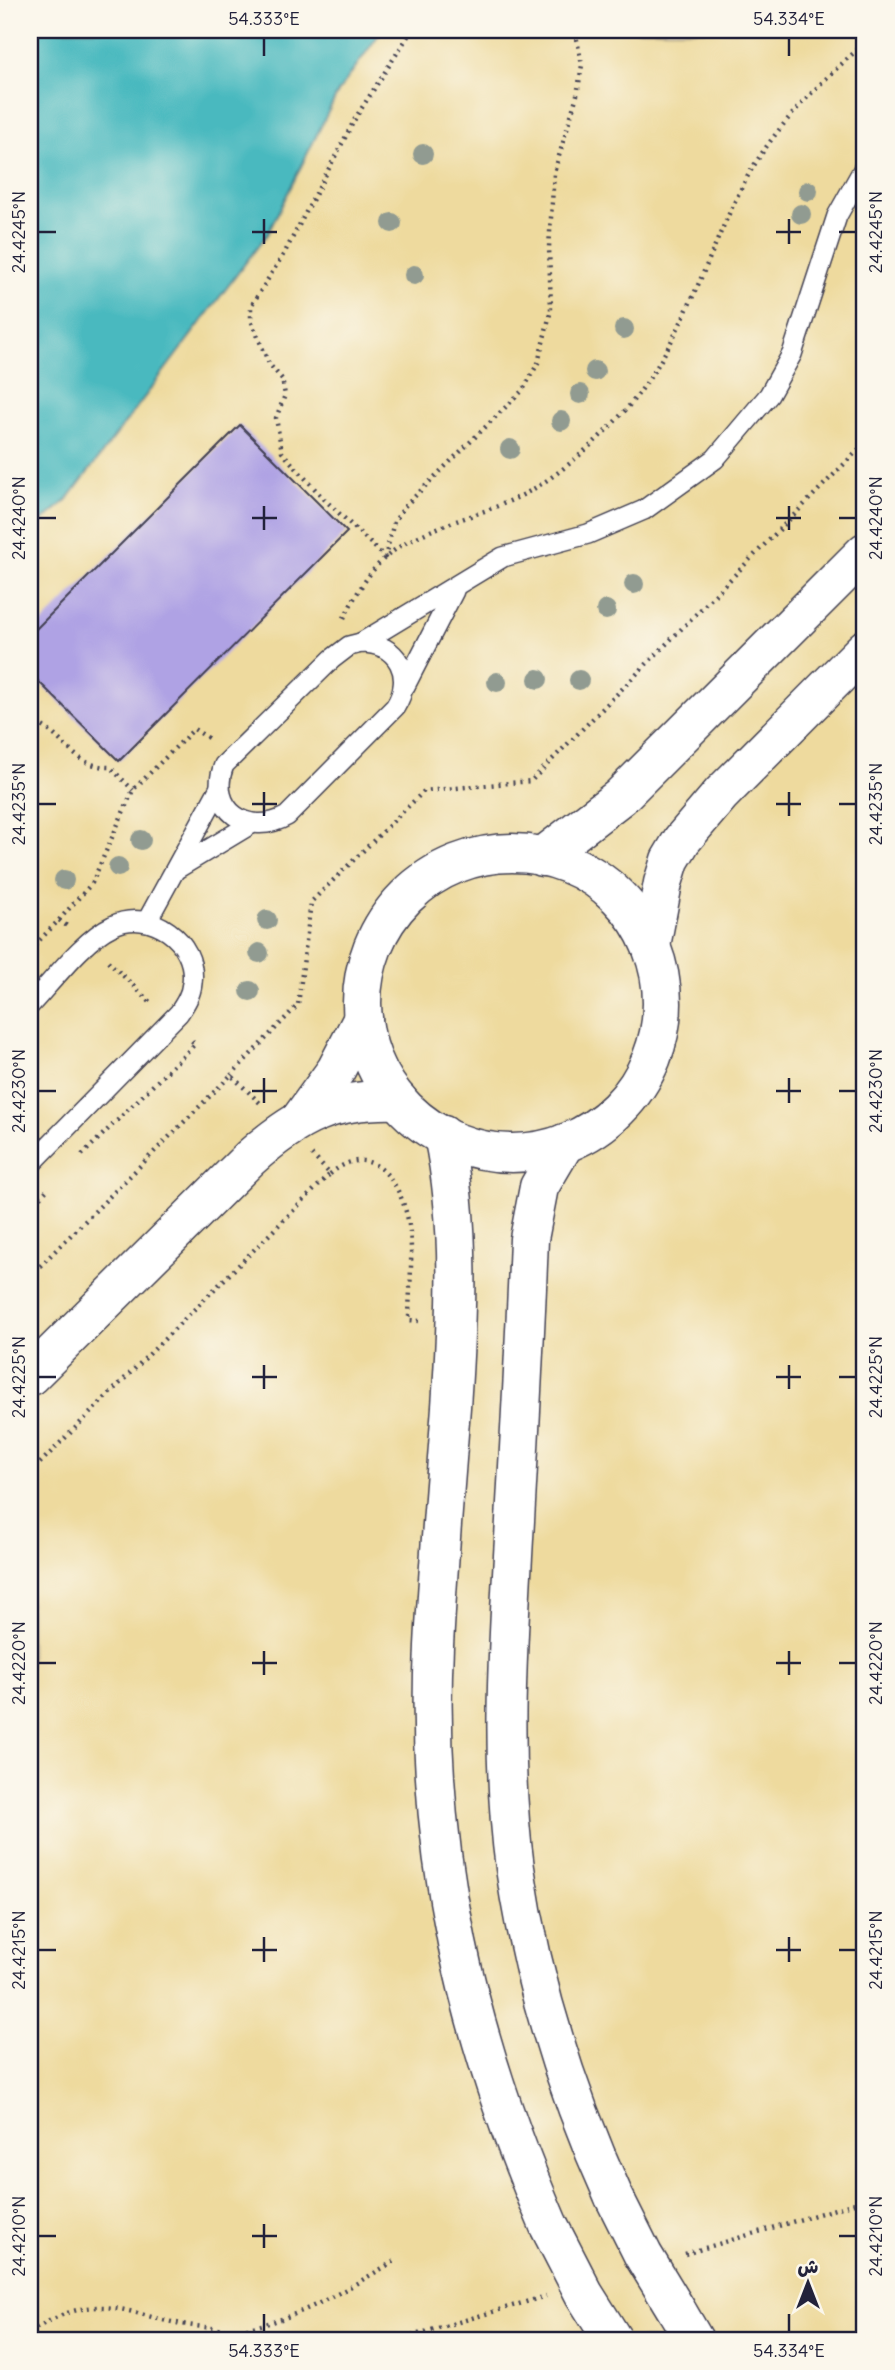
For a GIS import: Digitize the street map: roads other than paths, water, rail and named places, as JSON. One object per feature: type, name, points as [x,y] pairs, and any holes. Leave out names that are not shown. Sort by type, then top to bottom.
[{"type":"street","points":[[542,857],[628,790],[865,552]]},
{"type":"street","points":[[651,946],[663,883],[670,860],[682,840],[721,794],[865,649]]},
{"type":"street","points":[[517,853],[566,863],[608,888],[626,904],[651,946],[662,989],[661,1021],[654,1053],[634,1092],[619,1108],[603,1122],[565,1143],[543,1150],[497,1152],[475,1148],[443,1135],[414,1116],[398,1100],[374,1062],[363,1018],[366,968],[374,944],[387,922],[421,884],[466,861],[517,853]]},
{"type":"street","points":[[30,1376],[250,1158],[294,1123],[336,1070],[363,1018]]},
{"type":"street","points":[[294,1123],[349,1102],[398,1100]]},
{"type":"street","points":[[443,1135],[456,1216],[457,1322],[432,1725],[444,1881],[479,2039],[521,2161],[549,2226],[584,2294],[613,2340]]},
{"type":"street","points":[[565,1143],[539,1187],[529,1239],[508,1656],[508,1800],[526,1931],[543,2012],[584,2132],[643,2255],[685,2326]]},
{"type":"lane","points":[[361,643],[503,557],[589,534],[622,521],[680,487],[715,460],[769,395],[792,354],[837,216],[865,166]]},
{"type":"lane","points":[[405,686],[404,674],[393,654],[372,643],[349,646],[231,754],[219,776],[219,789],[230,812],[251,824],[264,825],[287,816],[396,707],[456,587]]},
{"type":"lane","points":[[147,921],[219,789]]},
{"type":"lane","points":[[178,868],[251,824]]},
{"type":"lane","points":[[30,1005],[99,934],[114,925],[147,921],[170,932],[186,950],[192,982],[188,998],[179,1013],[30,1165]]},
{"type":"water","points":[[30,30],[382,30],[338,92],[268,233],[67,500],[30,531]]}]
